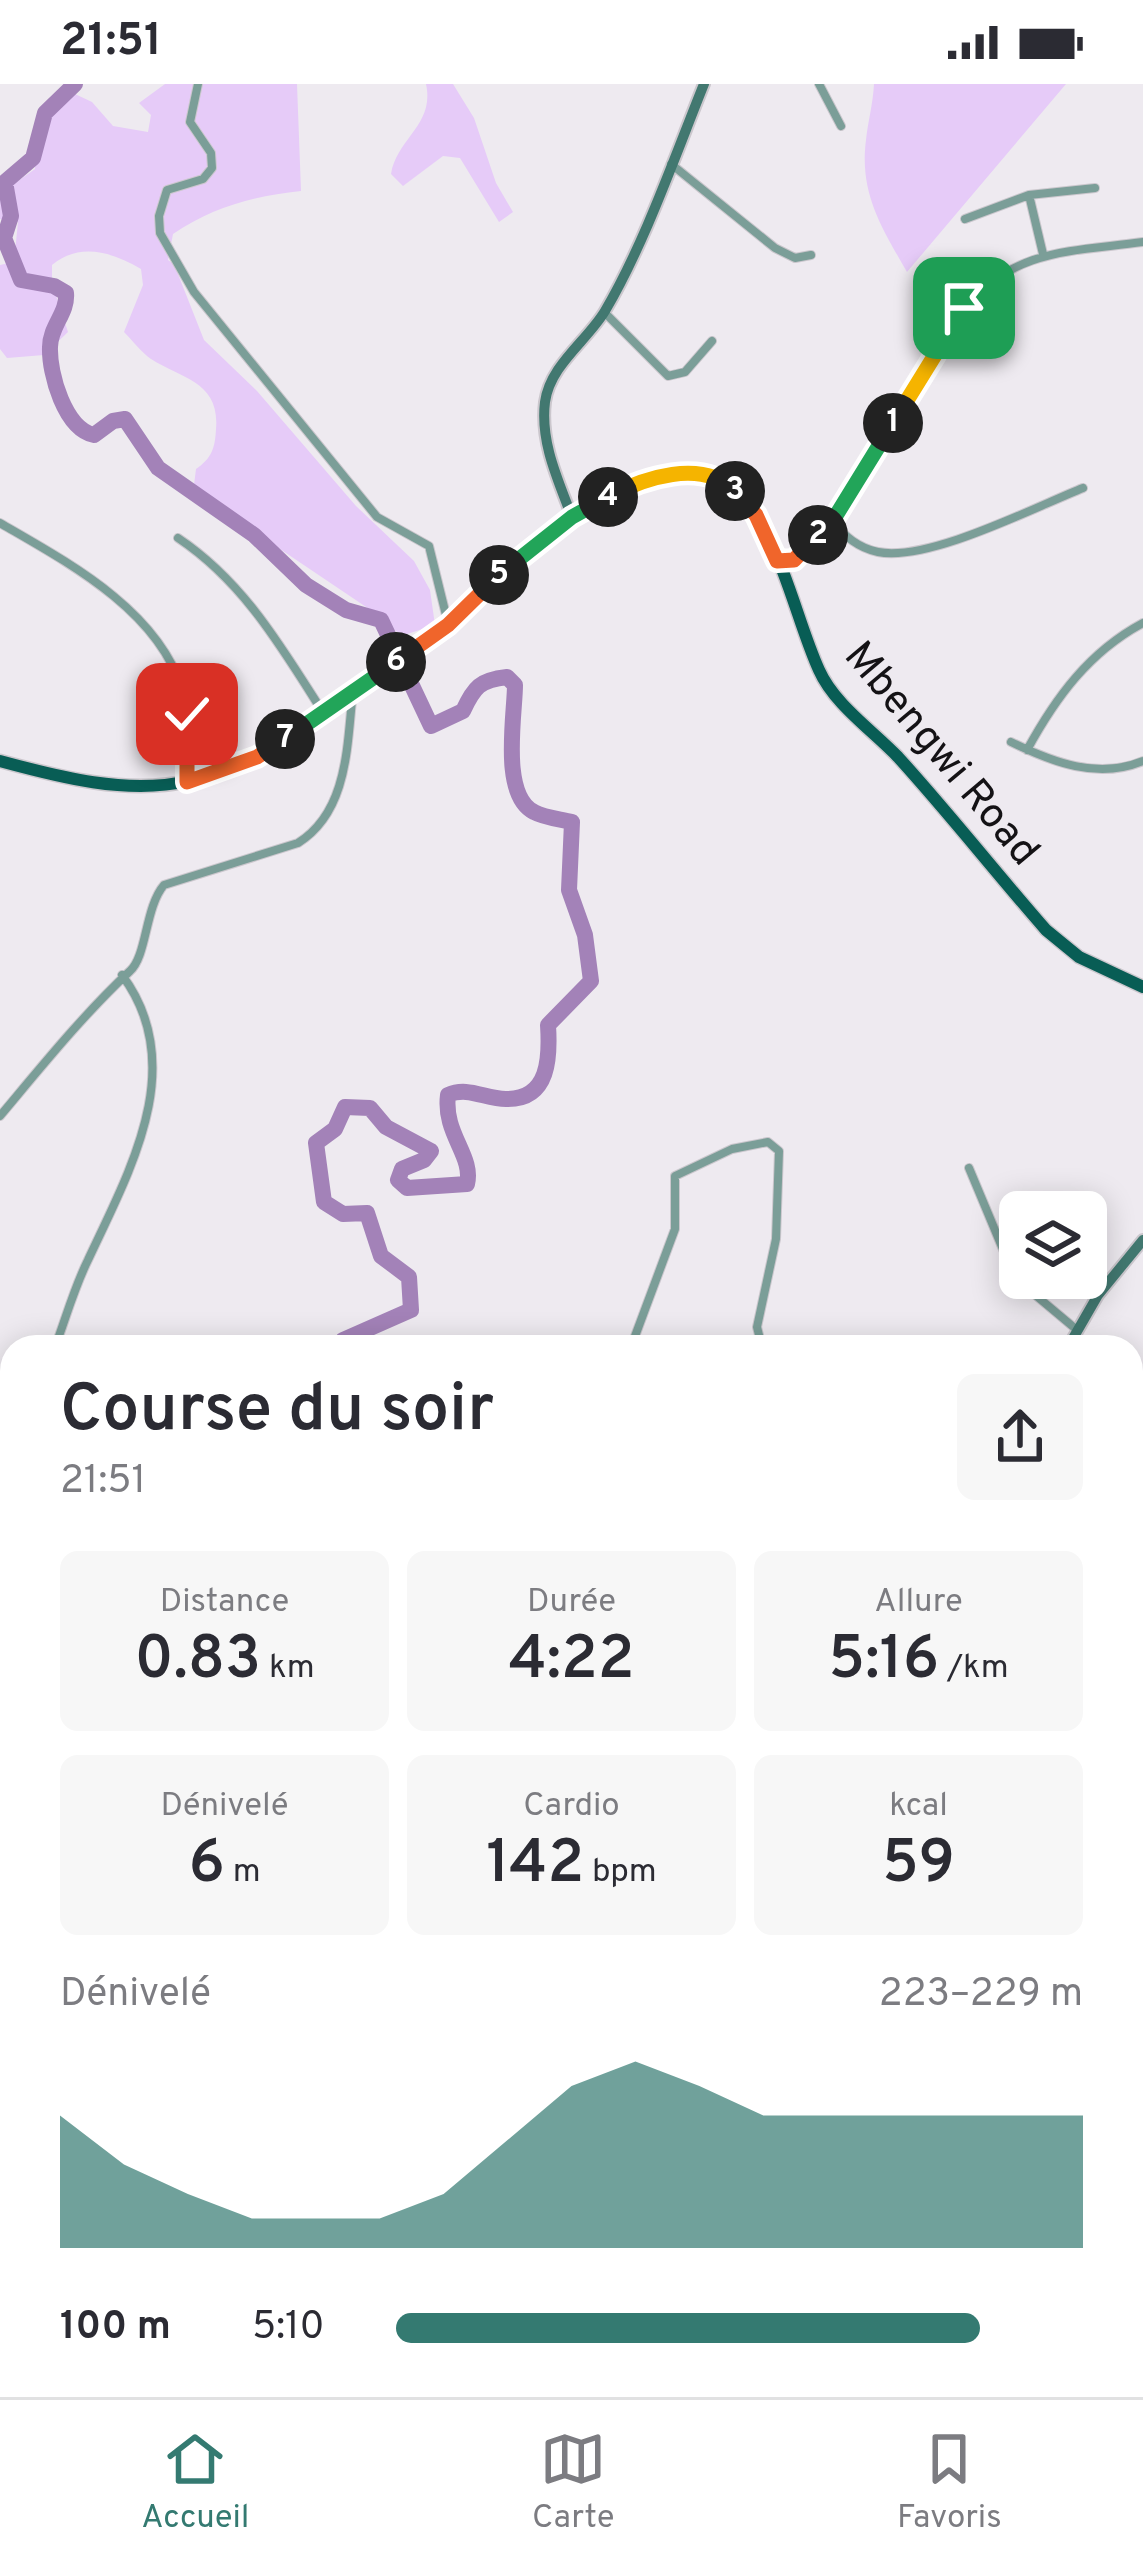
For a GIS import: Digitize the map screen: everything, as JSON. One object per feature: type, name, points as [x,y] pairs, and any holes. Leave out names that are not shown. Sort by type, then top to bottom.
[{"type":"main road","name":"Mbengwi Road","points":[[0,761],[90,783],[187,782],[257,757],[448,625],[510,564],[572,517],[626,488],[670,475],[704,475],[725,482],[756,515],[822,678],[1046,930],[1078,957],[1143,987]]},
{"type":"street","points":[[198,84],[190,122],[211,153],[212,168],[203,179],[167,190],[159,226],[167,249],[249,363],[376,517],[429,546],[448,625]]},
{"type":"street","points":[[572,517],[547,447],[545,402],[554,376],[604,312],[704,84]]},
{"type":"street","points":[[819,84],[841,126]]},
{"type":"street","points":[[671,164],[775,248],[795,258],[811,255]]},
{"type":"street","points":[[965,219],[1029,195],[1095,188]]},
{"type":"street","points":[[1029,195],[1043,254]]},
{"type":"street","points":[[777,561],[794,560],[832,522],[964,308],[1006,268],[1043,254],[1143,242]]},
{"type":"street","points":[[604,312],[668,376],[685,372],[712,341]]},
{"type":"street","points":[[832,522],[851,541],[874,552],[921,552],[1083,488]]},
{"type":"street","points":[[0,523],[87,574],[142,626],[174,667],[187,714],[187,782]]},
{"type":"street","points":[[178,538],[224,574],[256,610],[324,714]]},
{"type":"street","points":[[1027,750],[1049,710],[1091,658],[1143,622]]},
{"type":"street","points":[[0,1116],[135,964],[152,902],[164,885],[298,843],[316,832],[330,814],[343,773],[353,692]]},
{"type":"street","points":[[1011,742],[1056,762],[1102,770],[1143,760]]},
{"type":"street","points":[[60,1335],[85,1264],[146,1131],[151,1037],[145,1010],[122,974]]},
{"type":"street","points":[[635,1335],[675,1229],[675,1177],[732,1149],[768,1142],[778,1151],[776,1239],[759,1335]]},
{"type":"street","points":[[969,1168],[1015,1278],[1077,1330]]},
{"type":"street","points":[[1074,1335],[1098,1295],[1143,1240]]},
{"type":"street","points":[[1143,1655],[1143,1702]]},
{"type":"shaded area","points":[[165,84],[297,84],[301,191],[250,200],[203,217],[173,234],[168,260],[174,264],[204,340],[257,391],[356,506],[414,561],[430,590],[435,625],[404,635],[389,628],[378,615],[219,508],[194,485],[196,469],[213,447],[216,413],[206,391],[151,359],[124,332],[143,285],[141,269],[96,252],[63,258],[52,265],[52,283],[68,332],[44,355],[7,358],[0,349],[0,265],[14,262],[18,222],[0,219],[0,186],[8,188],[35,169],[36,129],[42,113],[75,94],[92,102],[113,126],[148,132],[151,115],[139,103]]},
{"type":"shaded area","points":[[426,84],[453,84],[474,118],[496,183],[513,212],[499,222],[460,158],[443,156],[403,186],[391,174],[425,110]]},
{"type":"shaded area","points":[[874,84],[1066,84],[907,272],[874,209],[866,177]]},
{"type":"waterway","points":[[75,84],[45,113],[33,158],[5,182],[11,216],[4,238],[21,280],[66,293],[50,347],[52,371],[67,412],[94,435],[113,421],[125,419],[158,468],[254,535],[306,585],[346,610],[381,620],[431,726],[463,711],[484,683],[507,677],[515,685],[513,772],[523,803],[534,812],[572,822],[569,890],[585,935],[591,981],[548,1025],[544,1074],[531,1092],[506,1099],[470,1092],[448,1095],[467,1184],[407,1188],[398,1180],[402,1169],[424,1160],[431,1151],[386,1127],[370,1108],[345,1107],[335,1129],[316,1143],[324,1202],[343,1214],[367,1213],[381,1256],[409,1277],[411,1310],[354,1335]]},
{"type":"route","points":[[187,714],[187,782],[257,757],[448,625],[510,564],[572,517],[626,488],[670,475],[704,475],[725,482],[756,515],[777,561],[794,560],[832,522],[964,308]]}]
